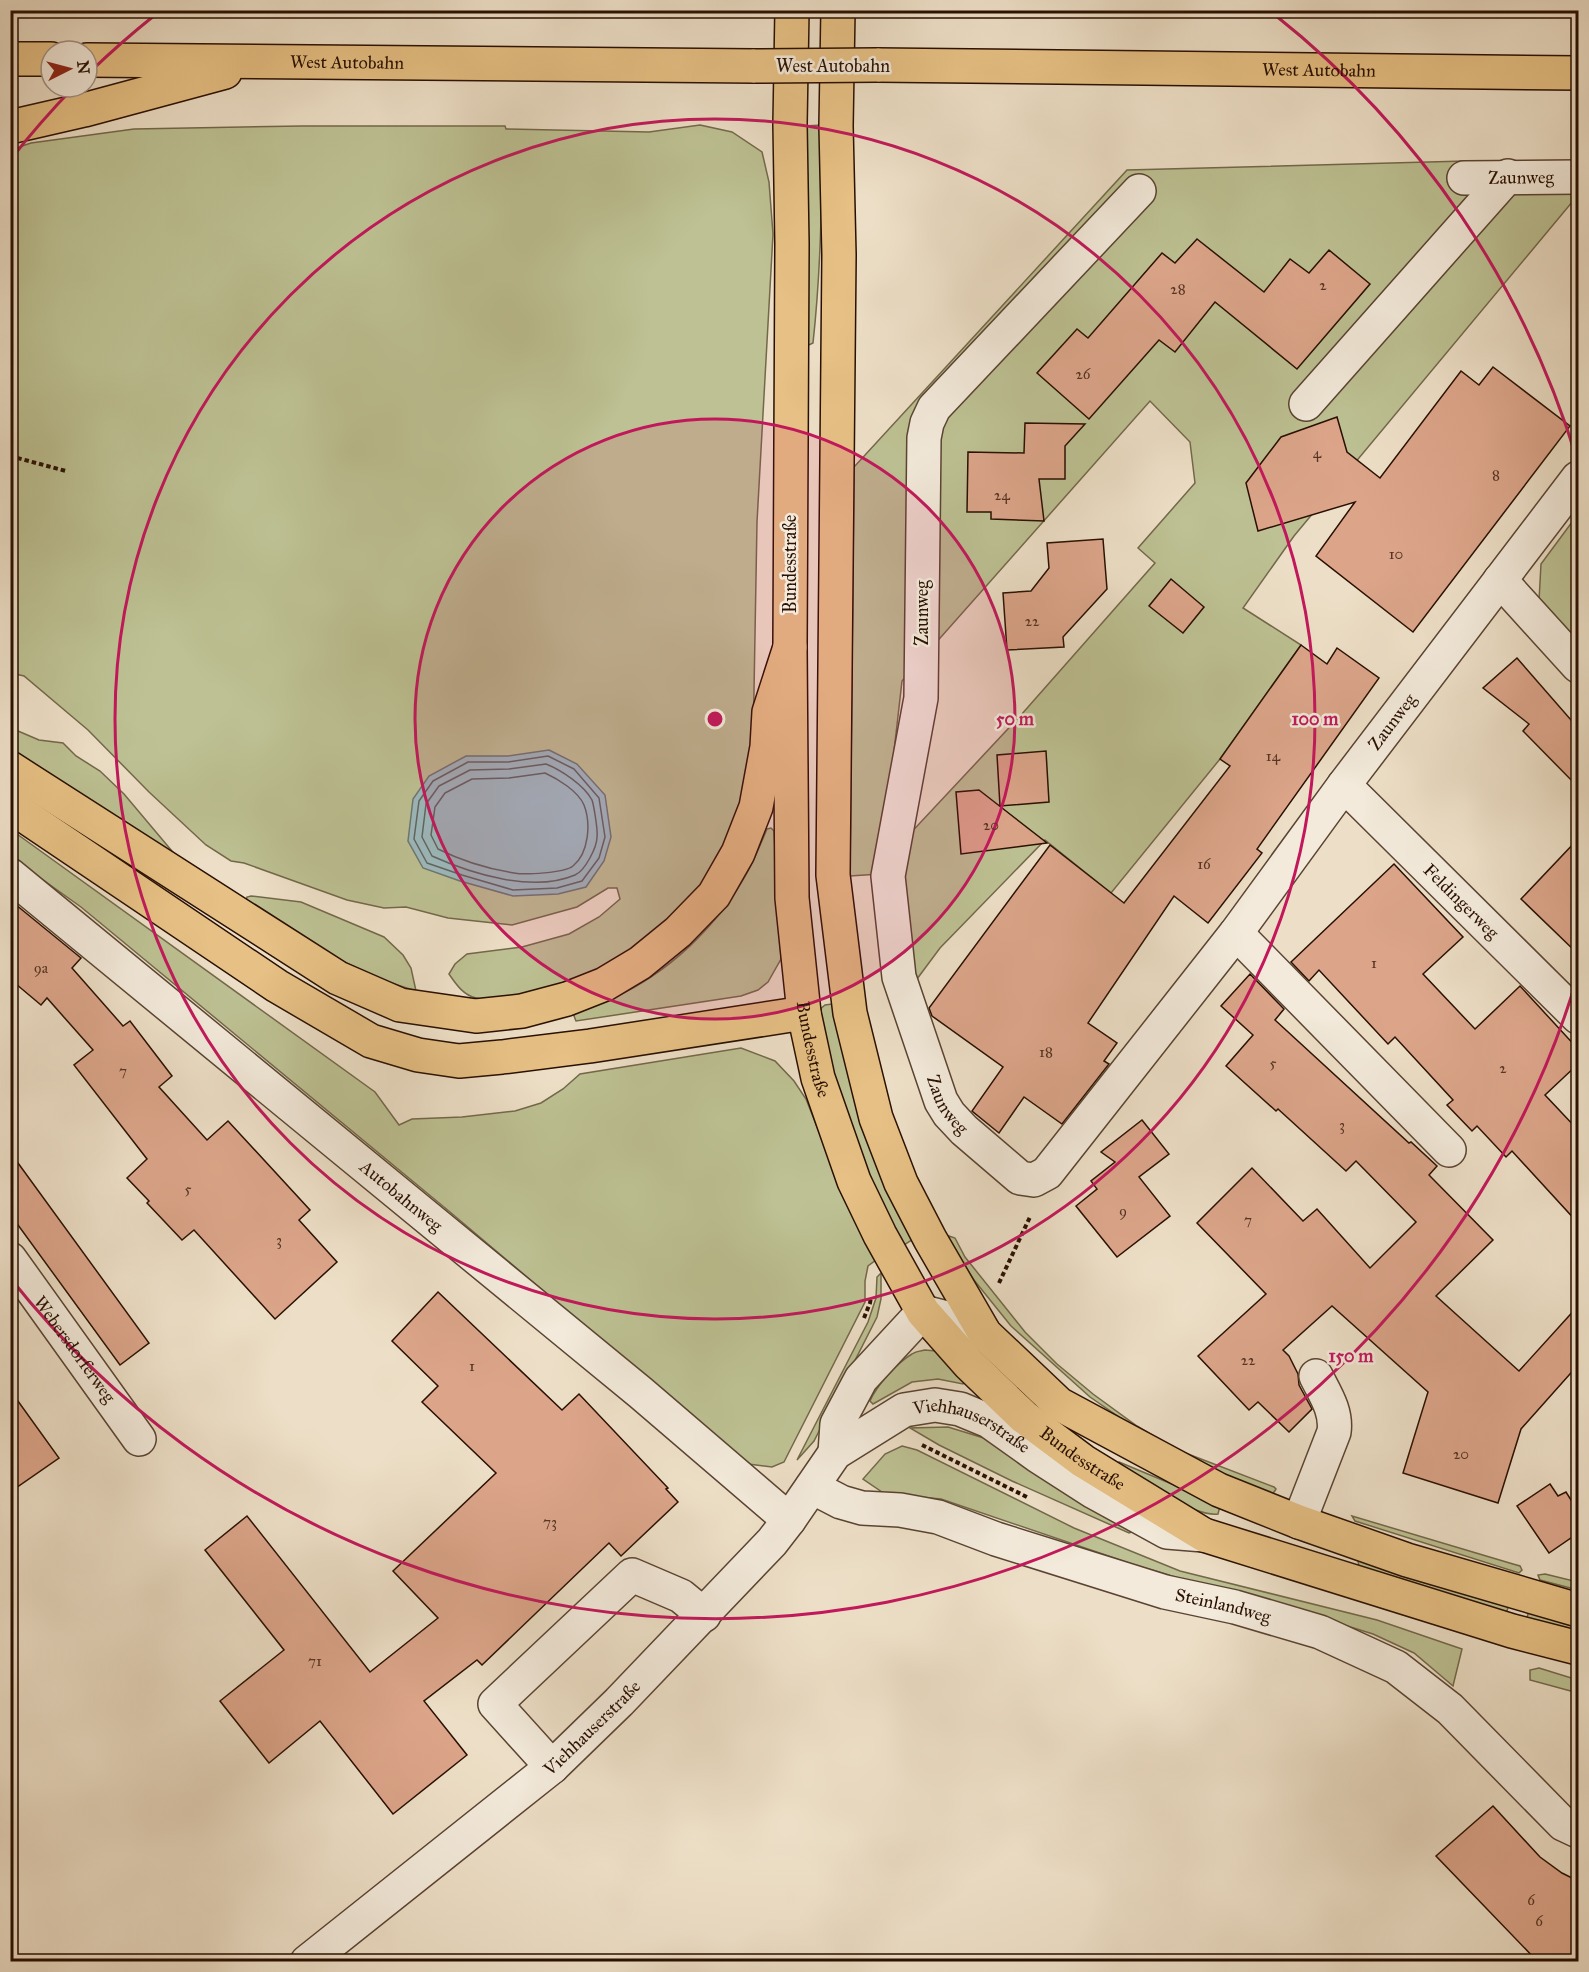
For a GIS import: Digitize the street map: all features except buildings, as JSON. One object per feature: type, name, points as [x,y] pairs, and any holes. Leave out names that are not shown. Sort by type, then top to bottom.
[{"type":"main road","name":"Bundesstraße","points":[[792,10],[790,124],[792,898],[804,1013],[818,1078],[854,1181],[880,1235],[923,1312],[969,1364],[1024,1417],[1083,1461],[1204,1535],[1512,1631],[1578,1648]]},
{"type":"main road","name":"Bundesstraße","points":[[838,10],[836,126],[839,255],[833,875],[850,1013],[876,1118],[901,1182],[930,1239],[985,1334],[1059,1404],[1219,1490],[1299,1522],[1407,1560],[1578,1610]]},
{"type":"main road","points":[[10,59],[39,59]]},
{"type":"main road","name":"West Autobahn","points":[[99,60],[877,65],[1578,73]]},
{"type":"main road","points":[[10,127],[84,110],[264,61]]},
{"type":"main road","points":[[10,768],[338,978],[400,1005],[476,1016],[522,1011],[567,999],[605,984],[640,963],[678,932],[714,895],[738,853],[756,807],[767,747],[769,712],[790,647]]},
{"type":"main road","points":[[10,806],[277,986],[371,1041],[418,1055],[459,1061],[590,1046],[804,1013],[817,997],[822,982],[816,943],[833,875]]},
{"type":"street","points":[[1306,404],[1508,176]]},
{"type":"street","name":"Zaunweg","points":[[1464,178],[1578,177]]},
{"type":"street","name":"Zaunweg","points":[[1139,191],[934,408],[927,423],[924,438],[921,698],[888,876],[899,977],[941,1101],[949,1114],[964,1130],[1020,1178],[1034,1180],[1047,1173],[1236,933],[1344,785],[1578,478]]},
{"type":"street","points":[[1500,580],[1578,666]]},
{"type":"street","name":"Feldingerweg","points":[[1344,785],[1578,1017]]},
{"type":"street","name":"Autobahnweg","points":[[10,875],[641,1393],[789,1520]]},
{"type":"street","points":[[1236,933],[1449,1150]]},
{"type":"street","name":"Webersdorferweg","points":[[10,1259],[139,1439]]},
{"type":"street","points":[[835,1454],[837,1424],[861,1379],[923,1312],[955,1320],[985,1334]]},
{"type":"street","points":[[1299,1522],[1336,1422],[1316,1376]]},
{"type":"street","name":"Viehhauserstraße","points":[[307,1962],[552,1767],[704,1615],[789,1520],[835,1454],[904,1410],[935,1405],[960,1409],[989,1420],[1038,1456],[1094,1492],[1167,1532],[1204,1535]]},
{"type":"street","name":"Steinlandweg","points":[[812,1487],[841,1502],[862,1508],[900,1510],[938,1517],[996,1539],[1165,1592],[1235,1607],[1320,1632],[1396,1667],[1450,1709],[1563,1824],[1578,1831]]},
{"type":"street","points":[[552,1767],[495,1704],[632,1575],[681,1596],[704,1615]]},
{"type":"path","points":[[10,456],[66,471]]},
{"type":"green space","points":[[700,125],[732,132],[762,152],[769,182],[773,234],[757,522],[753,747],[740,804],[728,840],[697,890],[662,928],[641,945],[595,970],[546,988],[504,998],[471,997],[457,985],[449,974],[455,964],[467,954],[522,947],[569,934],[599,917],[620,899],[617,888],[608,888],[577,907],[512,925],[448,918],[406,907],[384,908],[347,900],[244,863],[231,861],[206,845],[149,792],[88,730],[24,676],[11,673],[10,150],[31,143],[134,129],[505,126],[506,129],[649,132]]},
{"type":"green space","points":[[822,125],[818,288],[813,343],[809,345],[804,342],[805,126]]},
{"type":"green space","points":[[1465,161],[1472,186],[1578,186],[1578,195],[1294,536],[1243,608],[1301,645],[1220,759],[1111,893],[1045,840],[940,948],[914,983],[898,882],[904,840],[1021,715],[1155,563],[1138,548],[1195,483],[1190,442],[1150,401],[902,681],[880,874],[850,876],[854,467],[1127,170]]},
{"type":"green space","points":[[1578,514],[1578,644],[1539,601],[1541,564]]},
{"type":"green space","points":[[11,728],[39,740],[63,743],[76,756],[100,771],[124,794],[177,857],[11,753]]},
{"type":"green space","points":[[771,828],[774,831],[781,959],[768,982],[758,990],[741,996],[576,1021],[574,1016],[576,1011],[607,1001],[632,988],[653,976],[690,946],[707,929],[736,891],[751,866],[767,829]]},
{"type":"green space","points":[[10,829],[375,1092],[399,1125],[412,1119],[462,1117],[515,1111],[541,1103],[563,1089],[580,1074],[741,1048],[775,1061],[794,1081],[806,1099],[830,1160],[876,1260],[868,1266],[865,1302],[784,1462],[772,1467],[748,1464],[450,1212],[81,907],[11,857]]},
{"type":"green space","points":[[247,897],[301,902],[384,937],[403,955],[411,968],[416,991],[382,980],[294,938],[246,901]]},
{"type":"green space","points":[[832,1004],[915,1238],[901,1247],[845,1124],[818,1011],[825,1005]]},
{"type":"green space","points":[[949,1236],[955,1238],[965,1257],[1025,1332],[1057,1364],[1093,1394],[1137,1426],[1175,1449],[1274,1487],[1275,1491],[1269,1494],[1259,1494],[1141,1432],[1090,1397],[1011,1326],[974,1280],[950,1243]]},
{"type":"green space","points":[[881,1273],[881,1299],[877,1317],[814,1441],[797,1460],[868,1322],[876,1298],[877,1277]]},
{"type":"green space","points":[[925,1350],[936,1351],[965,1381],[963,1384],[938,1379],[912,1382],[873,1404],[870,1401],[882,1382],[900,1363],[914,1353]]},
{"type":"green space","points":[[948,1427],[1000,1443],[1134,1531],[1129,1533],[1012,1481],[910,1428]]},
{"type":"green space","points":[[902,1446],[917,1450],[1074,1528],[1180,1571],[1377,1620],[1462,1649],[1453,1686],[1414,1653],[1373,1634],[1132,1564],[941,1499],[885,1494],[863,1479],[885,1454]]},
{"type":"green space","points":[[1119,1462],[1220,1506],[1218,1514],[1195,1510],[1181,1504],[1117,1465]]},
{"type":"green space","points":[[1352,1516],[1520,1566],[1522,1570],[1519,1573],[1355,1521]]},
{"type":"green space","points":[[1361,1556],[1510,1601],[1506,1614],[1359,1567],[1358,1561]]},
{"type":"green space","points":[[1545,1574],[1578,1582],[1578,1590],[1540,1580],[1538,1575]]},
{"type":"green space","points":[[1530,1607],[1578,1622],[1578,1635],[1526,1621]]},
{"type":"green space","points":[[1539,1668],[1578,1680],[1578,1693],[1530,1680],[1530,1670]]},
{"type":"water","points":[[549,750],[577,764],[605,795],[611,837],[604,861],[586,887],[558,894],[513,896],[423,868],[408,841],[413,799],[429,776],[466,756],[508,756]]}]
